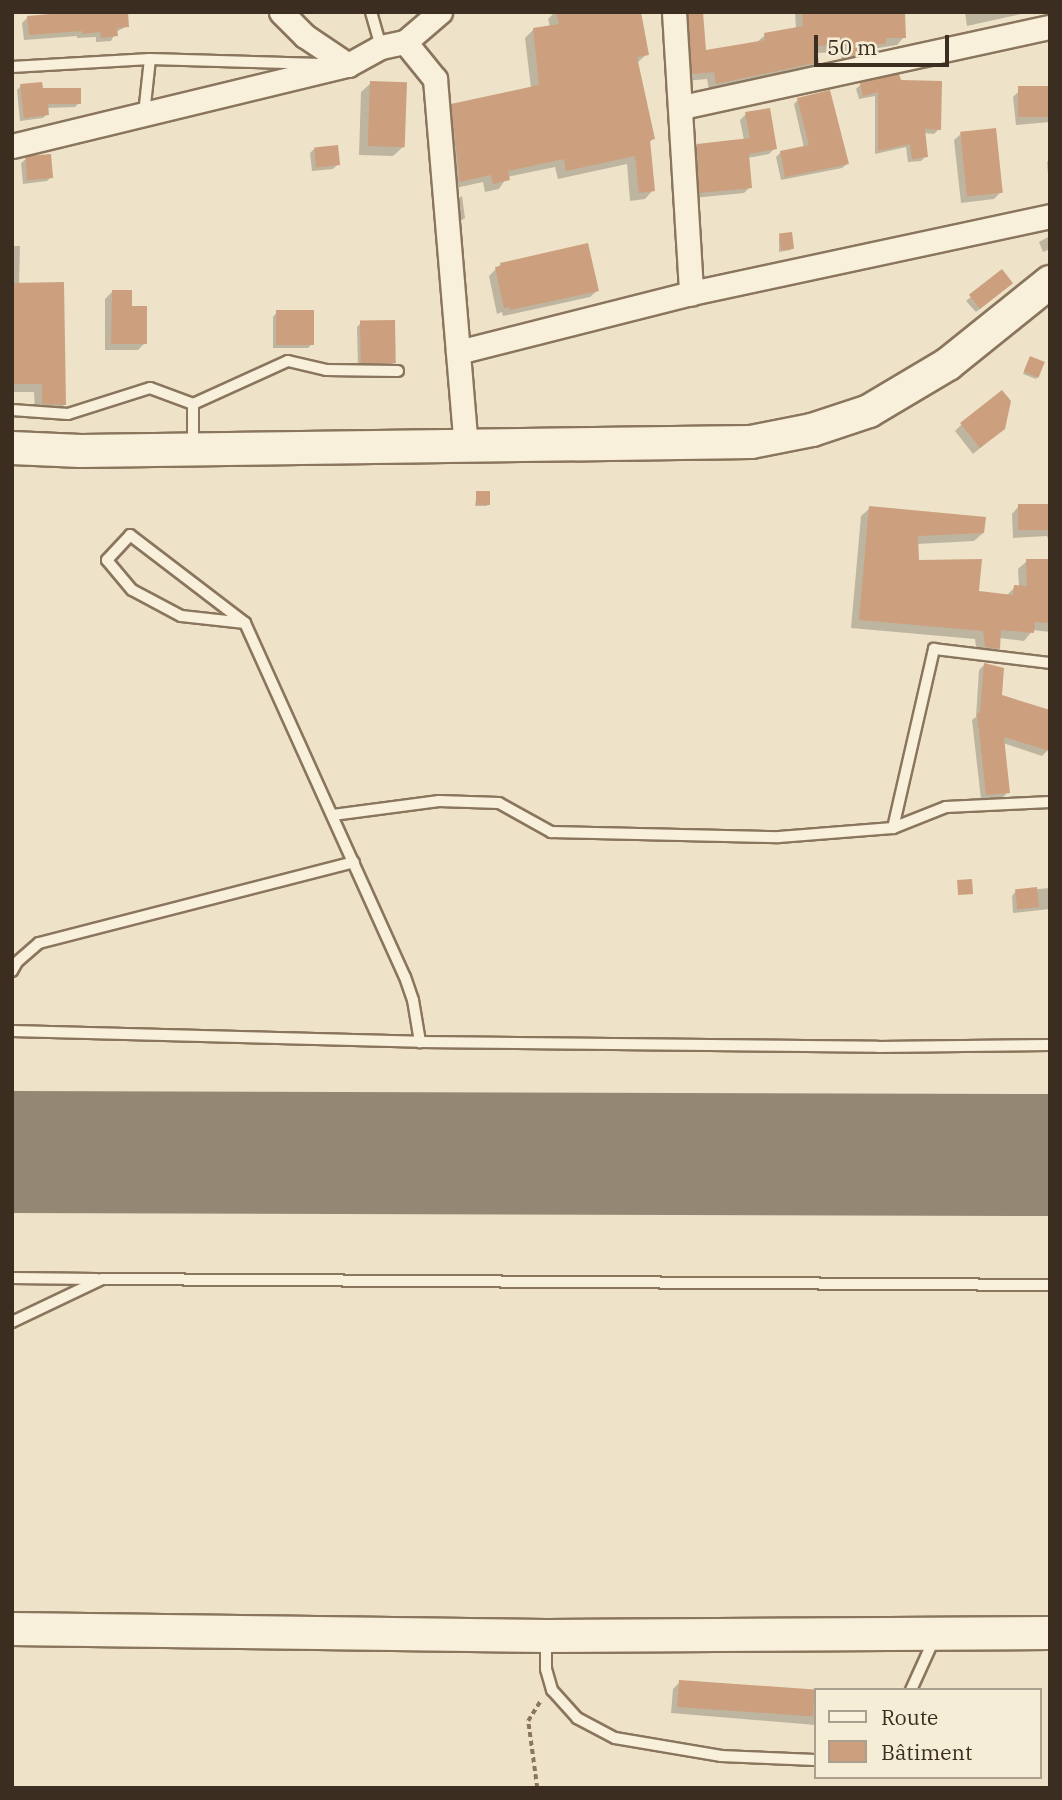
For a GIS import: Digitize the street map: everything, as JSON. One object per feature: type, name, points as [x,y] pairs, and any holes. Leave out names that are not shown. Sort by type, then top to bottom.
[{"type":"street","points":[[281,12],[305,36],[348,65]]},
{"type":"street","points":[[12,146],[54,134],[144,117],[348,65],[381,47],[405,42],[440,12]]},
{"type":"street","points":[[674,12],[682,107],[691,293]]},
{"type":"street","points":[[682,107],[1050,27]]},
{"type":"street","points":[[405,42],[435,79],[466,447]]},
{"type":"street","points":[[458,352],[691,293],[1050,216]]},
{"type":"street","points":[[12,448],[81,451],[193,447],[466,447],[751,442],[812,430],[869,411],[948,363],[1050,282]]},
{"type":"street","points":[[12,1629],[546,1636],[1050,1633]]},
{"type":"lane","points":[[371,12],[381,47]]},
{"type":"lane","points":[[144,117],[150,59]]},
{"type":"lane","points":[[12,67],[150,59],[348,65]]},
{"type":"lane","points":[[12,410],[68,414],[150,388],[193,404],[288,361],[326,370],[398,371]]},
{"type":"lane","points":[[193,404],[193,447]]},
{"type":"lane","points":[[245,622],[181,616],[132,590],[107,560],[130,535],[245,622],[409,989],[420,1042]]},
{"type":"lane","points":[[893,828],[934,649],[1050,663]]},
{"type":"lane","points":[[333,815],[439,800],[499,803],[551,832],[779,837],[893,828],[946,807],[1050,802]]},
{"type":"lane","points":[[12,971],[17,962],[39,943],[354,862]]},
{"type":"lane","points":[[12,1031],[420,1042],[878,1047],[1050,1045]]},
{"type":"lane","points":[[12,1278],[1050,1285]]},
{"type":"lane","points":[[12,1322],[102,1279]]},
{"type":"lane","points":[[912,1688],[936,1635]]},
{"type":"lane","points":[[546,1636],[546,1669],[552,1690],[577,1718],[615,1738],[721,1756],[814,1760]]},
{"type":"path","points":[[537,1788],[528,1721],[542,1699],[546,1669]]},
{"type":"building","points":[[73,12],[128,12],[129,27],[117,28],[118,36],[101,38],[100,32],[82,34],[82,31],[29,35],[27,16]]},
{"type":"building","points":[[556,12],[641,12],[649,55],[637,57],[655,139],[650,140],[655,191],[639,193],[635,156],[566,171],[564,159],[508,171],[510,180],[493,184],[491,175],[460,182],[451,104],[539,85],[533,28],[559,24]]},
{"type":"building","points":[[688,12],[703,12],[706,50],[765,40],[764,33],[803,26],[802,12],[905,12],[906,38],[886,38],[886,44],[861,45],[862,54],[849,56],[848,45],[816,46],[819,62],[716,84],[714,72],[692,74]]},
{"type":"building","points":[[899,74],[901,80],[942,81],[941,130],[925,129],[928,157],[912,159],[910,144],[878,151],[878,92],[863,96],[860,83]]},
{"type":"building","points":[[370,81],[407,82],[405,147],[368,146]]},
{"type":"building","points":[[42,82],[43,88],[81,88],[81,104],[48,104],[49,115],[24,118],[20,84]]},
{"type":"building","points":[[1018,86],[1050,86],[1050,117],[1018,117]]},
{"type":"building","points":[[830,90],[849,164],[785,177],[780,151],[809,145],[797,98]]},
{"type":"building","points":[[770,108],[777,149],[749,154],[752,188],[699,193],[697,144],[750,138],[745,112]]},
{"type":"building","points":[[996,128],[1003,193],[967,196],[960,132]]},
{"type":"building","points":[[338,145],[340,165],[316,167],[314,148]]},
{"type":"building","points":[[51,154],[53,178],[27,180],[25,156]]},
{"type":"building","points":[[792,232],[794,249],[781,250],[779,234]]},
{"type":"building","points":[[588,243],[599,291],[510,310],[509,307],[504,308],[495,267],[501,266],[500,263]]},
{"type":"building","points":[[1002,269],[1013,283],[980,309],[969,295]]},
{"type":"building","points":[[64,282],[66,405],[42,404],[42,384],[12,384],[12,283]]},
{"type":"building","points":[[112,290],[132,290],[132,306],[147,306],[147,344],[111,344]]},
{"type":"building","points":[[276,310],[314,310],[314,345],[276,345]]},
{"type":"building","points":[[395,320],[396,363],[361,364],[360,321]]},
{"type":"building","points":[[1030,356],[1045,362],[1038,378],[1024,372]]},
{"type":"building","points":[[1002,390],[1011,401],[1005,429],[980,448],[960,423]]},
{"type":"building","points":[[476,491],[490,491],[490,505],[476,505]]},
{"type":"building","points":[[1018,504],[1050,504],[1050,530],[1018,530]]},
{"type":"building","points":[[869,506],[986,517],[984,533],[918,536],[919,560],[982,559],[979,591],[1013,595],[1014,585],[1027,586],[1026,559],[1050,559],[1050,623],[1035,622],[1034,633],[1001,630],[1000,649],[985,647],[983,631],[859,620]]},
{"type":"building","points":[[984,663],[1004,668],[1002,695],[1050,710],[1050,751],[1004,737],[1010,793],[986,795],[977,713],[980,713]]},
{"type":"building","points":[[972,879],[973,894],[958,895],[957,880]]},
{"type":"building","points":[[1037,887],[1039,907],[1017,909],[1015,889]]},
{"type":"building","points":[[679,1680],[814,1689],[813,1716],[677,1707]]},
{"type":"runway","points":[[12,1152],[1050,1155]]}]
